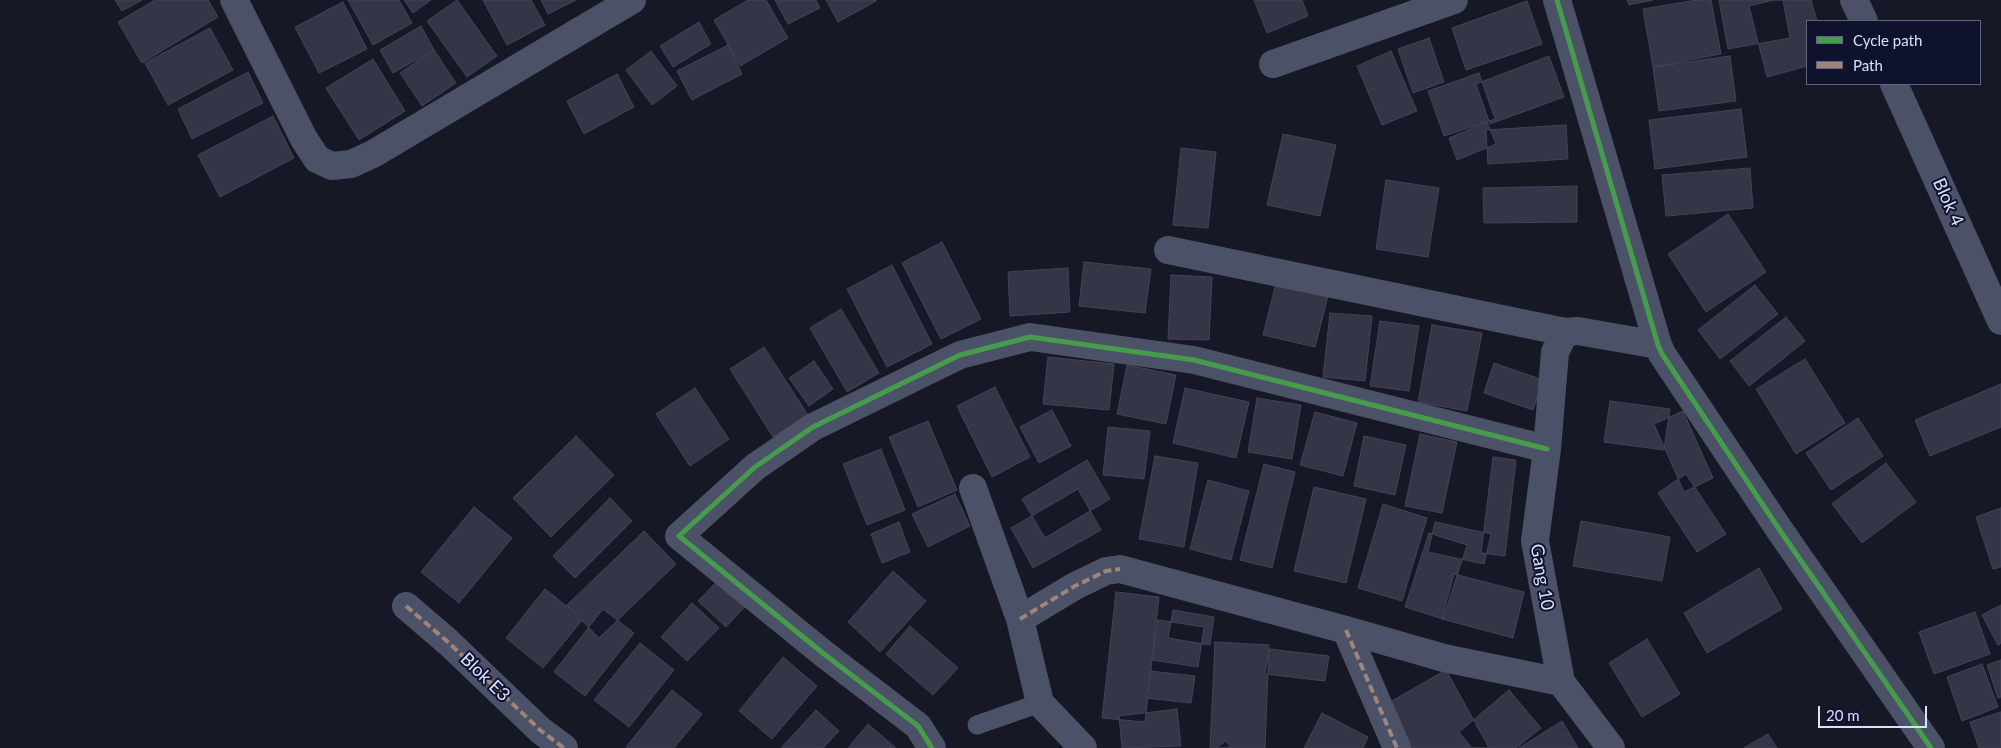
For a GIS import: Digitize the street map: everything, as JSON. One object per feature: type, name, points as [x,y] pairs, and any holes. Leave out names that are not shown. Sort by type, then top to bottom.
[{"type":"street","points":[[234,0],[304,139],[317,159],[332,166],[351,164],[373,154],[632,0]]},
{"type":"street","points":[[1273,64],[1454,0]]},
{"type":"street","points":[[1557,0],[1662,354],[1781,532],[1931,748]]},
{"type":"street","points":[[1854,0],[1864,20]]},
{"type":"street","name":"Blok 4","points":[[1894,85],[2001,321]]},
{"type":"street","points":[[1168,250],[1565,332],[1578,331],[1658,345]]},
{"type":"street","name":"Gang 10","points":[[1565,332],[1555,352],[1547,449],[1535,541],[1561,682],[1611,748]]},
{"type":"street","points":[[932,748],[918,726],[824,654],[679,536],[755,467],[813,427],[960,355],[1030,337],[1194,360],[1547,449]]},
{"type":"street","points":[[973,488],[1020,619],[1040,703],[1083,748]]},
{"type":"street","points":[[1020,619],[1075,586],[1106,571],[1120,569],[1444,658],[1561,682]]},
{"type":"street","name":"Blok E3","points":[[406,606],[448,642],[540,730],[564,748]]},
{"type":"street","points":[[1346,630],[1397,748]]},
{"type":"lane","points":[[977,725],[1040,703]]},
{"type":"building","points":[[115,0],[142,0],[122,11]]},
{"type":"building","points":[[155,0],[208,0],[218,17],[142,63],[118,22]]},
{"type":"building","points":[[348,0],[399,0],[412,23],[373,45]]},
{"type":"building","points":[[404,0],[431,0],[413,13]]},
{"type":"building","points":[[457,0],[497,56],[467,77],[427,21]]},
{"type":"building","points":[[483,0],[531,0],[545,25],[507,45]]},
{"type":"building","points":[[541,0],[576,0],[548,14]]},
{"type":"building","points":[[748,0],[766,0],[788,38],[740,66],[714,20]]},
{"type":"building","points":[[775,0],[816,0],[820,8],[788,24]]},
{"type":"building","points":[[826,0],[876,0],[876,1],[838,22]]},
{"type":"building","points":[[1254,0],[1302,0],[1308,16],[1267,33]]},
{"type":"building","points":[[1627,0],[1653,0],[1629,5]]},
{"type":"building","points":[[1697,0],[1711,0],[1721,54],[1653,67],[1643,9]]},
{"type":"building","points":[[1719,0],[1783,0],[1790,38],[1728,49]]},
{"type":"building","points":[[1774,0],[1811,0],[1817,20],[1806,20],[1806,66],[1767,77],[1749,6]]},
{"type":"building","points":[[1527,1],[1542,44],[1466,70],[1452,28]]},
{"type":"building","points":[[343,2],[367,49],[319,73],[295,27]]},
{"type":"building","points":[[699,22],[711,44],[673,67],[660,46]]},
{"type":"building","points":[[421,26],[434,50],[393,73],[380,50]]},
{"type":"building","points":[[210,28],[233,70],[168,105],[145,63]]},
{"type":"building","points":[[1429,38],[1444,82],[1413,93],[1398,49]]},
{"type":"building","points":[[728,45],[742,74],[692,100],[677,71]]},
{"type":"building","points":[[434,50],[456,83],[422,106],[400,73]]},
{"type":"building","points":[[651,51],[677,86],[652,105],[626,70]]},
{"type":"building","points":[[1391,51],[1417,111],[1382,125],[1357,66]]},
{"type":"building","points":[[1549,56],[1564,97],[1490,124],[1476,84]]},
{"type":"building","points":[[1730,56],[1736,101],[1659,111],[1653,67]]},
{"type":"building","points":[[373,59],[405,111],[359,140],[326,88]]},
{"type":"building","points":[[248,72],[263,103],[192,139],[178,109]]},
{"type":"building","points":[[1479,73],[1495,119],[1444,136],[1428,91]]},
{"type":"building","points":[[617,74],[634,107],[584,134],[567,101]]},
{"type":"building","points":[[1741,109],[1747,157],[1655,169],[1649,120]]},
{"type":"building","points":[[273,116],[294,158],[220,197],[198,155]]},
{"type":"building","points":[[1487,122],[1496,144],[1457,160],[1449,138]]},
{"type":"building","points":[[1566,125],[1568,159],[1488,164],[1486,130]]},
{"type":"building","points":[[1283,134],[1336,145],[1320,216],[1267,205]]},
{"type":"building","points":[[1181,148],[1216,152],[1208,228],[1173,225]]},
{"type":"building","points":[[1750,168],[1753,208],[1666,216],[1662,175]]},
{"type":"building","points":[[1386,180],[1439,188],[1428,257],[1376,249]]},
{"type":"building","points":[[1577,186],[1577,222],[1484,223],[1483,188]]},
{"type":"building","points":[[1728,214],[1766,272],[1706,312],[1668,254]]},
{"type":"building","points":[[942,242],[981,319],[941,339],[902,263]]},
{"type":"building","points":[[1084,262],[1151,269],[1145,313],[1079,306]]},
{"type":"building","points":[[892,265],[932,344],[887,367],[847,289]]},
{"type":"building","points":[[1068,268],[1070,312],[1010,316],[1008,272]]},
{"type":"building","points":[[1171,275],[1212,277],[1209,340],[1168,339]]},
{"type":"building","points":[[1276,283],[1328,296],[1315,347],[1263,335]]},
{"type":"building","points":[[1755,285],[1778,314],[1720,359],[1698,330]]},
{"type":"building","points":[[841,309],[879,373],[847,392],[810,328]]},
{"type":"building","points":[[1330,313],[1372,316],[1365,381],[1323,377]]},
{"type":"building","points":[[1786,317],[1805,341],[1749,386],[1730,361]]},
{"type":"building","points":[[1380,321],[1419,326],[1409,391],[1370,386]]},
{"type":"building","points":[[1432,325],[1482,333],[1467,411],[1418,402]]},
{"type":"building","points":[[764,347],[808,415],[773,437],[730,369]]},
{"type":"building","points":[[1048,357],[1114,364],[1109,410],[1043,404]]},
{"type":"building","points":[[1805,359],[1845,423],[1796,454],[1756,389]]},
{"type":"building","points":[[814,361],[833,389],[809,406],[789,378]]},
{"type":"building","points":[[1494,363],[1543,380],[1533,410],[1484,393]]},
{"type":"building","points":[[1127,365],[1176,375],[1166,424],[1117,414]]},
{"type":"building","points":[[2001,384],[2001,427],[1930,456],[1915,420]]},
{"type":"building","points":[[995,387],[1030,457],[992,477],[957,406]]},
{"type":"building","points":[[695,388],[729,439],[690,466],[656,414]]},
{"type":"building","points":[[1185,388],[1249,402],[1236,458],[1173,443]]},
{"type":"building","points":[[1257,398],[1301,405],[1292,459],[1248,452]]},
{"type":"building","points":[[1610,401],[1670,409],[1664,450],[1604,442]]},
{"type":"building","points":[[1052,410],[1071,446],[1039,463],[1020,427]]},
{"type":"building","points":[[1683,411],[1713,478],[1684,492],[1654,424]]},
{"type":"building","points":[[1315,412],[1357,423],[1343,476],[1300,465]]},
{"type":"building","points":[[1858,418],[1883,456],[1831,490],[1806,453]]},
{"type":"building","points":[[928,421],[957,490],[918,507],[889,437]]},
{"type":"building","points":[[1108,427],[1150,431],[1144,479],[1103,475]]},
{"type":"building","points":[[1420,434],[1457,442],[1442,513],[1405,506]]},
{"type":"building","points":[[576,436],[614,475],[551,537],[513,498]]},
{"type":"building","points":[[1364,436],[1406,445],[1395,495],[1354,486]]},
{"type":"building","points":[[881,449],[905,510],[867,525],[843,464]]},
{"type":"building","points":[[1155,456],[1198,463],[1184,547],[1139,539]]},
{"type":"building","points":[[1493,457],[1516,460],[1505,556],[1481,553]]},
{"type":"building","points":[[1087,460],[1110,499],[1045,538],[1022,499]]},
{"type":"building","points":[[1886,463],[1916,502],[1862,543],[1832,504]]},
{"type":"building","points":[[1264,464],[1295,472],[1272,568],[1240,560]]},
{"type":"building","points":[[1686,474],[1726,534],[1697,552],[1658,493]]},
{"type":"building","points":[[1208,480],[1249,491],[1231,560],[1190,549]]},
{"type":"building","points":[[1314,487],[1366,499],[1346,583],[1294,571]]},
{"type":"building","points":[[1078,489],[1101,530],[1033,568],[1011,528]]},
{"type":"building","points":[[955,494],[970,526],[928,547],[912,514]]},
{"type":"building","points":[[610,498],[632,521],[575,578],[553,556]]},
{"type":"building","points":[[1383,504],[1427,518],[1402,601],[1358,588]]},
{"type":"building","points":[[474,507],[512,538],[459,603],[421,572]]},
{"type":"building","points":[[2001,508],[2001,567],[1993,569],[1976,517]]},
{"type":"building","points":[[1581,521],[1670,537],[1662,581],[1573,566]]},
{"type":"building","points":[[899,522],[910,552],[882,563],[871,534]]},
{"type":"building","points":[[1435,522],[1491,534],[1484,564],[1428,552]]},
{"type":"building","points":[[644,531],[676,564],[599,638],[567,605]]},
{"type":"building","points":[[1429,533],[1467,545],[1443,619],[1405,607]]},
{"type":"building","points":[[1759,568],[1782,609],[1707,653],[1684,613]]},
{"type":"building","points":[[893,571],[926,601],[880,652],[848,622]]},
{"type":"building","points":[[724,574],[751,600],[726,627],[698,601]]},
{"type":"building","points":[[1454,574],[1524,592],[1513,638],[1442,619]]},
{"type":"building","points":[[545,589],[583,619],[543,668],[506,638]]},
{"type":"building","points":[[1116,592],[1159,597],[1145,722],[1102,718]]},
{"type":"building","points":[[692,603],[719,628],[687,661],[661,637]]},
{"type":"building","points":[[2001,605],[2001,643],[1998,645],[1982,615]]},
{"type":"building","points":[[603,609],[634,633],[585,696],[554,672]]},
{"type":"building","points":[[1173,610],[1214,617],[1210,645],[1168,638]]},
{"type":"building","points":[[1975,612],[1990,654],[1934,674],[1919,632]]},
{"type":"building","points":[[1158,620],[1204,627],[1198,667],[1152,660]]},
{"type":"building","points":[[910,626],[958,668],[933,695],[886,654]]},
{"type":"building","points":[[1647,639],[1680,694],[1642,717],[1609,663]]},
{"type":"building","points":[[1215,642],[1269,645],[1265,748],[1210,748]]},
{"type":"building","points":[[640,643],[674,670],[629,727],[594,700]]},
{"type":"building","points":[[1269,649],[1329,656],[1325,681],[1265,674]]},
{"type":"building","points":[[783,657],[817,686],[772,739],[739,711]]},
{"type":"building","points":[[2001,660],[2001,697],[1998,698],[1987,665]]},
{"type":"building","points":[[1982,664],[1998,707],[1962,721],[1947,677]]},
{"type":"building","points":[[1446,670],[1489,748],[1409,748],[1385,705]]},
{"type":"building","points":[[1150,671],[1195,676],[1191,703],[1146,698]]},
{"type":"building","points":[[672,690],[702,714],[674,748],[626,747]]},
{"type":"building","points":[[1509,690],[1541,728],[1516,748],[1472,748],[1459,732]]},
{"type":"building","points":[[1177,709],[1181,746],[1122,748],[1119,716]]},
{"type":"building","points":[[816,710],[839,731],[823,748],[781,748]]},
{"type":"building","points":[[2001,712],[2001,748],[1979,748],[1970,722]]},
{"type":"building","points":[[1322,713],[1368,737],[1363,748],[1304,748]]},
{"type":"building","points":[[1562,721],[1578,748],[1519,748]]},
{"type":"building","points":[[868,724],[896,748],[848,748]]},
{"type":"building","points":[[1768,734],[1777,748],[1744,748]]},
{"type":"building","points":[[1226,741],[1231,748],[1216,748]]},
{"type":"marked path","points":[[1020,619],[1075,586],[1106,571],[1120,569]]},
{"type":"marked path","points":[[406,606],[448,642],[540,730],[564,748]]},
{"type":"marked path","points":[[1346,630],[1397,748]]},
{"type":"cycle path","points":[[1557,0],[1662,354],[1781,532],[1931,748]]},
{"type":"cycle path","points":[[932,748],[918,726],[824,654],[679,536],[755,467],[813,427],[960,355],[1030,337],[1194,360],[1547,449]]}]
